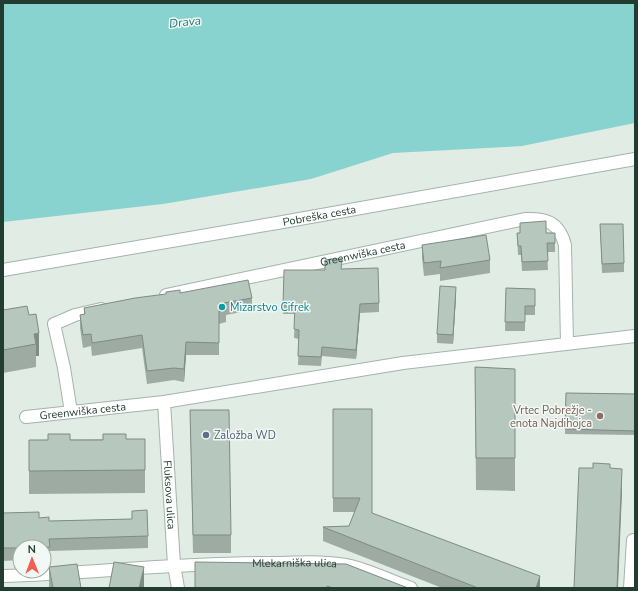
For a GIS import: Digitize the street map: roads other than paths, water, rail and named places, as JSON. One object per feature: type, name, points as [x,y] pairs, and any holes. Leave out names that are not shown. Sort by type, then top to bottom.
[{"type":"street","name":"Pobreška cesta","points":[[3,270],[635,159]]},
{"type":"street","name":"Greenwiška cesta","points":[[152,298],[524,219],[537,218],[548,221],[557,228],[563,235],[566,245],[567,343]]},
{"type":"street","points":[[71,412],[64,368],[54,324],[74,315],[113,306]]},
{"type":"street","name":"Greenwiška cesta","points":[[26,417],[164,402],[403,363],[635,336]]},
{"type":"street","name":"Fluksova ulica","points":[[164,402],[174,565],[178,588]]},
{"type":"street","points":[[630,588],[633,540]]},
{"type":"street","name":"Mlekarniška ulica","points":[[3,576],[58,574],[174,565],[334,563],[352,566],[411,588]]},
{"type":"water","name":"Drava","points":[[3,3],[635,3],[635,123],[522,146],[393,153],[311,179],[163,204],[3,222]]},
{"type":"place","name":"Mizarstvo Cifrek","points":[[222,307]]},
{"type":"place","name":"Vrtec Pobrežje - enota Najdihojca","points":[[600,416]]},
{"type":"place","name":"Založba WD","points":[[206,435]]}]
